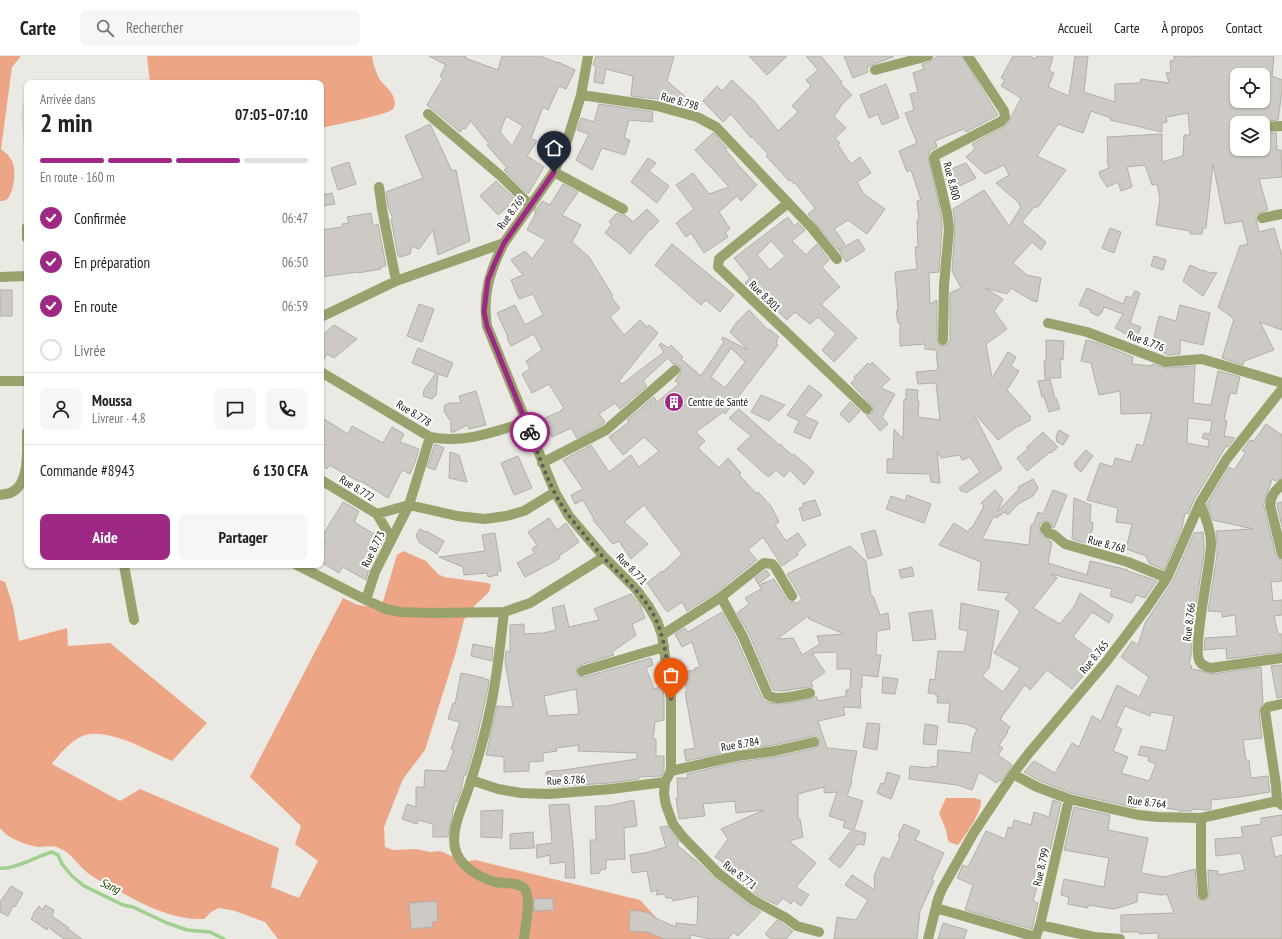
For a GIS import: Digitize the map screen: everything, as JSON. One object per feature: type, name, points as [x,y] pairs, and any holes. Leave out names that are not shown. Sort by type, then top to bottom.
[{"type":"street","name":"Rue 8.769","points":[[324,316],[396,281],[504,243],[554,172],[568,138],[581,95],[588,56]]},
{"type":"street","points":[[875,70],[928,56]]},
{"type":"street","name":"Rue 8.800","points":[[943,340],[944,285],[949,229],[948,213],[934,158],[936,155],[1002,121],[1005,117],[1004,111],[968,56]]},
{"type":"street","name":"Rue 8.798","points":[[581,95],[657,106],[697,117],[716,127],[812,228],[837,259]]},
{"type":"street","points":[[428,114],[502,177],[531,206]]},
{"type":"street","points":[[1270,127],[1282,126]]},
{"type":"street","points":[[554,172],[623,209]]},
{"type":"street","points":[[379,187],[396,281]]},
{"type":"street","name":"Rue 8.801","points":[[788,203],[719,259],[718,267],[867,409]]},
{"type":"street","points":[[1262,218],[1282,214]]},
{"type":"street","name":"Rue 8.771","points":[[504,243],[488,280],[484,312],[487,326],[542,463],[555,492],[569,516],[604,557],[636,589],[657,621],[662,635],[671,699],[671,771],[665,782],[664,794],[666,805],[673,824],[683,837],[718,873],[753,900],[770,911],[786,918],[797,926],[819,932]]},
{"type":"street","points":[[0,277],[24,276]]},
{"type":"street","name":"Rue 8.776","points":[[1048,323],[1087,332],[1166,362],[1202,359],[1282,382]]},
{"type":"street","points":[[542,463],[606,430],[675,370]]},
{"type":"street","name":"Rue 8.778","points":[[324,374],[430,437],[442,439],[464,439],[526,422]]},
{"type":"street","points":[[0,382],[24,381]]},
{"type":"street","name":"Rue 8.765","points":[[928,939],[942,889],[973,834],[1013,774],[1106,662],[1146,609],[1167,578],[1200,503],[1226,460],[1282,389]]},
{"type":"street","name":"Rue 8.773","points":[[366,600],[375,572],[408,505],[430,437]]},
{"type":"street","points":[[0,495],[12,492],[19,487],[24,478]]},
{"type":"street","name":"Rue 8.772","points":[[324,482],[377,514],[392,538]]},
{"type":"street","points":[[1282,484],[1274,492],[1270,499],[1270,505],[1282,554]]},
{"type":"street","points":[[377,514],[408,505],[457,516],[485,519],[506,516],[524,511],[555,492]]},
{"type":"street","name":"Rue 8.766","points":[[1200,503],[1209,527],[1211,545],[1209,569],[1200,622],[1197,655],[1200,662],[1211,668],[1282,658]]},
{"type":"street","name":"Rue 8.768","points":[[1046,527],[1045,529],[1048,533],[1054,535],[1065,544],[1128,562],[1167,578]]},
{"type":"street","points":[[303,568],[386,609],[400,612],[431,613],[504,612],[530,603],[604,557]]},
{"type":"street","points":[[662,635],[737,586],[764,563],[772,564],[775,567],[792,596]]},
{"type":"street","points":[[125,568],[134,620]]},
{"type":"street","points":[[721,597],[743,637],[768,695],[777,698],[810,693]]},
{"type":"street","points":[[504,612],[490,713],[480,752],[459,815],[455,836],[456,849],[460,860],[467,867],[479,876],[496,882],[521,886],[526,890],[528,901],[524,939]]},
{"type":"street","points":[[582,671],[664,647]]},
{"type":"street","points":[[1279,803],[1265,711],[1268,707],[1282,704]]},
{"type":"street","name":"Rue 8.784","points":[[671,771],[736,756],[775,751],[814,742]]},
{"type":"street","name":"Rue 8.764","points":[[1013,774],[1037,787],[1069,799],[1138,815],[1201,818],[1279,803]]},
{"type":"street","name":"Rue 8.786","points":[[471,780],[498,789],[521,793],[549,794],[611,789],[665,782]]},
{"type":"street","name":"Rue 8.799","points":[[1035,938],[1040,925],[1069,799]]},
{"type":"street","points":[[1201,818],[1201,867],[1203,895]]},
{"type":"street","points":[[936,908],[1035,938]]},
{"type":"street","points":[[1040,925],[1094,938],[1120,939]]},
{"type":"shaded area","points":[[0,56],[21,56],[12,67],[1,149],[8,156],[14,167],[14,183],[9,197],[0,201]]},
{"type":"shaded area","points":[[147,56],[372,56],[377,74],[391,93],[395,105],[393,109],[381,114],[324,127],[324,80],[150,80]]},
{"type":"shaded area","points":[[24,101],[24,148],[21,113]]},
{"type":"shaded area","points":[[403,551],[426,561],[438,574],[444,577],[488,583],[491,585],[489,592],[469,611],[464,620],[455,655],[425,750],[403,779],[384,827],[385,847],[393,850],[416,849],[430,852],[440,851],[454,857],[458,863],[475,860],[640,900],[676,939],[278,939],[265,922],[235,911],[219,908],[211,912],[204,919],[192,919],[169,914],[147,906],[92,876],[64,850],[49,846],[38,847],[28,845],[7,835],[0,828],[0,580],[5,582],[13,606],[19,641],[67,628],[68,646],[110,643],[207,723],[172,761],[121,739],[100,734],[90,734],[74,741],[52,764],[120,801],[140,789],[279,848],[271,887],[299,898],[318,861],[295,844],[301,826],[250,777],[343,598],[358,605],[381,608],[397,555]]},
{"type":"shaded area","points":[[946,798],[974,798],[981,800],[981,805],[976,817],[958,845],[949,842],[939,813]]},
{"type":"building","points":[[429,56],[466,56],[465,58],[498,70],[502,56],[540,56],[575,70],[566,89],[559,86],[548,110],[543,107],[531,138],[537,141],[527,156],[544,167],[528,194],[504,170],[507,168],[487,145],[489,144],[471,121],[465,129],[463,128],[460,132],[427,105],[443,78],[440,76],[446,65]],"holes":[[[506,116],[523,126],[512,146],[500,132]]]},
{"type":"building","points":[[596,56],[674,56],[667,81],[696,106],[693,109],[688,108],[675,99],[671,103],[666,100],[631,96],[633,76],[606,69],[603,84],[594,82],[596,66],[593,65]]},
{"type":"building","points":[[749,56],[787,56],[767,75]]},
{"type":"building","points":[[806,56],[821,56],[842,82],[840,83],[852,95],[843,103],[834,117],[846,128],[835,138],[840,143],[838,145],[851,164],[860,157],[871,173],[857,182],[864,194],[885,209],[867,234],[848,220],[834,229],[845,244],[838,250],[808,214],[815,208],[795,183],[794,184],[791,180],[789,181],[766,156],[768,154],[752,137],[751,138],[731,114],[723,122],[703,101],[717,86],[722,91],[732,80],[755,102],[778,131],[798,112],[792,106],[811,86],[806,80],[818,70]]},
{"type":"building","points":[[844,56],[893,57],[867,67],[868,72],[853,78]]},
{"type":"building","points":[[937,56],[962,56],[998,115],[966,132],[964,129],[935,141],[937,147],[930,150],[928,157],[941,214],[942,229],[939,272],[929,273],[930,304],[937,300],[937,340],[939,345],[943,346],[948,344],[950,340],[950,293],[961,288],[952,271],[955,229],[953,209],[984,190],[1009,226],[1021,207],[1019,205],[1020,204],[996,183],[1009,175],[1004,165],[985,174],[966,157],[975,149],[972,144],[1007,125],[1021,98],[1001,86],[1005,80],[1001,78],[1013,56],[1029,56],[1036,59],[1037,56],[1053,56],[1049,71],[1054,73],[1048,87],[1069,96],[1075,56],[1088,56],[1084,92],[1115,102],[1115,84],[1140,83],[1141,79],[1169,83],[1166,73],[1171,72],[1170,61],[1174,60],[1174,56],[1274,56],[1272,76],[1282,80],[1278,120],[1270,121],[1270,116],[1230,116],[1230,156],[1270,156],[1270,133],[1276,133],[1277,150],[1281,150],[1282,177],[1259,179],[1268,210],[1256,215],[1259,232],[1274,228],[1282,256],[1282,330],[1260,322],[1274,350],[1244,361],[1243,365],[1222,358],[1234,319],[1218,307],[1240,246],[1248,244],[1242,221],[1225,224],[1213,164],[1206,228],[1203,228],[1202,234],[1190,234],[1190,231],[1156,225],[1160,199],[1157,184],[1152,185],[1145,165],[1127,167],[1132,187],[1121,191],[1118,182],[1107,187],[1101,178],[1099,172],[1109,168],[1107,161],[1107,137],[1162,134],[1162,162],[1183,156],[1184,135],[1190,135],[1188,113],[1166,117],[1167,122],[1162,123],[1162,132],[1110,120],[1111,118],[1091,111],[1083,133],[1058,124],[1037,156],[1066,170],[1038,207],[1034,207],[1022,222],[1046,242],[1041,250],[1032,242],[1013,263],[1027,275],[1041,278],[1037,302],[1011,288],[1007,294],[985,288],[1003,299],[994,311],[1007,329],[986,344],[992,378],[1008,352],[1016,357],[1011,366],[1019,371],[1007,390],[1031,417],[1029,418],[1031,420],[1015,428],[998,440],[976,415],[975,416],[1002,469],[966,493],[964,491],[962,492],[959,488],[980,472],[970,457],[962,460],[960,455],[941,458],[937,451],[940,483],[931,482],[930,474],[887,473],[887,459],[893,459],[894,429],[903,439],[904,399],[906,400],[906,389],[918,390],[918,417],[940,420],[936,383],[918,384],[916,372],[938,370],[936,350],[925,349],[925,344],[900,346],[900,323],[898,323],[896,311],[898,311],[895,272],[917,269],[915,247],[918,247],[917,220],[919,220],[917,201],[921,200],[911,170],[907,172],[899,151],[917,143],[905,113],[914,110],[910,94],[918,92],[913,73],[924,69],[922,64],[930,62]]},
{"type":"building","points":[[886,84],[899,118],[882,125],[878,114],[869,118],[860,95]]},
{"type":"building","points":[[599,104],[653,112],[652,122],[629,120],[624,138],[630,140],[625,155],[602,148],[592,170],[576,160],[589,134],[577,130],[581,118],[594,122]]},
{"type":"building","points":[[430,124],[452,171],[456,170],[470,241],[438,255],[433,230],[419,249],[412,246],[410,254],[400,257],[398,256],[391,219],[393,219],[388,207],[386,192],[423,178],[405,136]]},
{"type":"building","points":[[713,133],[727,148],[725,149],[740,167],[757,185],[741,201],[737,196],[719,212],[730,229],[725,232],[728,237],[704,253],[691,233],[686,237],[676,223],[694,209],[676,185],[693,173],[709,194],[729,187],[695,150]]},
{"type":"building","points":[[648,158],[656,163],[649,171],[669,186],[657,203],[631,182]]},
{"type":"building","points":[[349,162],[356,184],[338,190],[331,168]]},
{"type":"building","points":[[966,163],[976,178],[949,191],[944,172]]},
{"type":"building","points":[[496,181],[516,200],[498,215],[480,196]]},
{"type":"building","points":[[563,184],[578,192],[562,215],[581,225],[572,242],[589,257],[613,296],[611,297],[620,308],[610,317],[624,335],[640,320],[647,327],[649,325],[658,333],[619,381],[622,384],[664,352],[659,345],[661,343],[668,348],[671,345],[683,357],[681,359],[701,376],[724,342],[721,339],[723,337],[748,350],[730,332],[736,323],[749,310],[768,330],[769,329],[779,337],[776,340],[778,341],[776,343],[778,345],[725,414],[723,412],[696,432],[705,441],[698,448],[719,468],[728,458],[741,473],[739,475],[771,506],[779,522],[775,525],[786,541],[798,533],[806,545],[797,552],[798,555],[782,566],[763,537],[748,550],[757,560],[717,592],[687,611],[682,602],[667,612],[647,583],[662,571],[663,572],[682,554],[644,505],[624,522],[648,544],[631,559],[619,541],[613,544],[593,520],[594,519],[583,500],[575,504],[571,495],[583,489],[563,460],[591,445],[609,472],[631,455],[639,467],[659,451],[644,437],[623,455],[609,437],[629,422],[627,420],[654,397],[657,402],[679,384],[675,381],[681,372],[680,366],[673,364],[668,358],[643,381],[647,386],[620,409],[615,403],[599,414],[605,422],[577,438],[571,428],[552,437],[548,428],[543,430],[538,421],[561,411],[564,408],[549,384],[532,393],[522,374],[530,369],[526,361],[542,350],[534,334],[511,346],[497,313],[515,305],[525,325],[543,315],[533,294],[519,299],[511,280],[523,275],[511,260],[525,251],[532,259],[546,240],[527,230],[536,213],[534,212],[542,201],[550,205]],"holes":[[[731,348],[745,362],[725,388],[711,377]]]},
{"type":"building","points":[[332,193],[335,204],[324,206],[324,194]]},
{"type":"building","points":[[647,209],[659,221],[651,230],[650,229],[630,254],[605,233],[612,224],[609,222],[617,213],[620,215],[625,215],[633,222]]},
{"type":"building","points":[[371,213],[373,226],[378,224],[386,266],[381,267],[381,269],[358,273],[324,277],[324,230],[342,227],[342,224],[349,223],[347,217]]},
{"type":"building","points":[[788,217],[794,226],[798,223],[805,230],[792,241],[806,255],[817,244],[829,260],[822,267],[840,287],[821,304],[857,338],[834,362],[822,350],[836,334],[818,317],[810,324],[795,312],[787,320],[769,303],[767,305],[745,283],[750,278],[734,258]],"holes":[[[771,241],[785,256],[770,270],[757,255]]]},
{"type":"building","points":[[1110,228],[1121,232],[1114,253],[1102,248]]},
{"type":"building","points":[[858,239],[865,250],[846,262],[839,250]]},
{"type":"building","points":[[672,244],[734,295],[720,312],[706,300],[701,305],[655,265]]},
{"type":"building","points":[[1154,256],[1166,260],[1163,270],[1151,266]]},
{"type":"building","points":[[1190,265],[1209,273],[1217,272],[1203,296],[1183,281]]},
{"type":"building","points":[[1087,288],[1123,304],[1126,296],[1131,298],[1135,291],[1140,293],[1130,323],[1141,327],[1136,339],[1115,328],[1123,314],[1104,307],[1101,314],[1098,316],[1090,312],[1091,310],[1079,305]]},
{"type":"building","points":[[0,290],[12,290],[12,316],[0,316]]},
{"type":"building","points":[[419,304],[434,309],[422,342],[407,336]]},
{"type":"building","points":[[1180,305],[1210,313],[1203,345],[1180,340],[1180,354],[1168,355],[1154,348],[1155,333],[1159,316],[1176,321]]},
{"type":"building","points":[[334,325],[357,339],[334,358],[327,354],[324,359],[324,333]]},
{"type":"building","points":[[1046,340],[1064,341],[1063,360],[1060,359],[1061,378],[1045,378],[1044,361],[1046,361]]},
{"type":"building","points":[[1086,340],[1098,343],[1133,357],[1132,364],[1152,366],[1152,364],[1167,368],[1195,366],[1193,403],[1211,405],[1218,371],[1240,377],[1236,394],[1230,393],[1224,420],[1227,421],[1224,436],[1235,438],[1228,447],[1226,446],[1194,500],[1188,514],[1185,513],[1182,528],[1164,570],[1149,563],[1146,556],[1126,549],[1132,524],[1116,522],[1118,508],[1087,500],[1100,463],[1113,467],[1115,458],[1131,462],[1137,444],[1143,446],[1152,413],[1121,414],[1120,391],[1099,395],[1091,363],[1081,361]],"holes":[[[1188,418],[1212,421],[1210,434],[1204,433],[1202,438],[1209,440],[1208,447],[1187,443]]]},
{"type":"building","points":[[418,348],[453,363],[447,377],[438,374],[436,395],[432,399],[423,396],[424,390],[436,373],[412,363]]},
{"type":"building","points":[[872,362],[890,379],[881,388],[895,394],[882,417],[888,424],[880,431],[866,415],[872,413],[873,407],[851,383],[855,379],[854,377],[868,363],[870,365]]},
{"type":"building","points":[[1050,379],[1055,399],[1056,398],[1060,409],[1049,412],[1044,397],[1042,397],[1038,381]]},
{"type":"building","points":[[809,385],[822,395],[804,416],[818,422],[810,439],[794,432],[799,421],[787,415]]},
{"type":"building","points":[[476,391],[486,425],[469,429],[467,425],[454,432],[451,432],[451,420],[444,411],[445,405],[449,403],[461,403],[459,396]]},
{"type":"building","points":[[761,395],[785,405],[769,421],[751,412]]},
{"type":"building","points":[[850,402],[860,411],[849,423],[840,414]]},
{"type":"building","points":[[739,409],[779,445],[780,444],[792,455],[794,454],[814,472],[804,485],[790,470],[784,477],[776,470],[770,476],[767,476],[737,449],[751,436],[729,418]]},
{"type":"building","points":[[324,419],[348,434],[352,426],[383,443],[392,427],[404,434],[400,442],[419,449],[410,474],[402,470],[388,498],[361,481],[360,482],[329,465],[327,469],[324,467]]},
{"type":"building","points":[[1266,424],[1282,435],[1282,478],[1275,481],[1272,479],[1263,506],[1276,556],[1278,559],[1282,560],[1282,581],[1271,582],[1273,601],[1282,600],[1282,615],[1274,616],[1278,634],[1282,634],[1282,652],[1227,659],[1226,648],[1204,650],[1205,638],[1237,636],[1235,615],[1222,617],[1222,612],[1208,611],[1217,555],[1216,531],[1253,529],[1213,520],[1207,504],[1229,467],[1234,470],[1246,452],[1242,451],[1250,440],[1254,441]]},
{"type":"building","points":[[1059,430],[1069,436],[1063,445],[1057,442],[1056,436]]},
{"type":"building","points":[[1043,432],[1058,447],[1027,471],[1017,458],[1028,449],[1027,447]]},
{"type":"building","points":[[435,444],[444,448],[435,470],[427,467]]},
{"type":"building","points":[[1086,450],[1093,456],[1081,472],[1075,467],[1075,462]]},
{"type":"building","points":[[450,452],[459,455],[467,482],[449,478]]},
{"type":"building","points":[[518,456],[532,488],[514,495],[501,463]]},
{"type":"building","points":[[1033,479],[1038,488],[1033,496],[1018,504],[1008,515],[1005,512],[996,518],[994,516],[982,539],[1029,545],[1031,525],[1033,525],[1038,512],[1043,514],[1053,490],[1067,495],[1054,528],[1052,528],[1051,523],[1046,521],[1042,522],[1039,526],[1039,530],[1043,537],[1052,542],[1048,563],[1087,575],[1090,561],[1128,570],[1157,581],[1145,598],[1136,595],[1132,603],[1110,596],[1112,589],[1051,574],[1057,578],[1033,608],[1060,624],[1075,605],[1080,593],[1113,615],[1109,623],[1092,612],[1073,637],[1092,651],[1078,672],[1083,676],[1072,689],[1047,670],[1030,690],[1025,685],[1000,719],[1010,727],[999,745],[1003,748],[998,755],[1012,765],[1001,781],[999,780],[997,783],[979,772],[972,790],[957,785],[909,779],[910,766],[930,768],[931,766],[937,767],[938,750],[971,753],[973,738],[977,729],[966,724],[948,722],[950,703],[937,703],[938,696],[936,696],[936,694],[928,693],[930,679],[935,680],[938,651],[964,652],[968,631],[959,629],[961,603],[999,611],[989,668],[982,676],[1003,692],[1020,668],[994,653],[1020,611],[1005,599],[1009,593],[978,590],[981,562],[939,545],[954,523],[968,532],[970,528],[972,528],[984,506],[981,503],[995,490],[1003,499],[997,512],[1019,489],[1018,487]]},
{"type":"building","points":[[907,495],[931,504],[924,523],[886,509],[891,496],[905,501]]},
{"type":"building","points":[[1074,498],[1091,505],[1090,522],[1093,523],[1092,532],[1090,532],[1089,544],[1072,539]]},
{"type":"building","points":[[815,500],[821,515],[803,521],[799,508],[803,507],[803,503]]},
{"type":"building","points":[[343,502],[359,511],[354,522],[374,534],[375,532],[382,536],[384,539],[369,569],[366,580],[343,567],[339,573],[324,564],[324,545],[326,541],[324,540],[324,533]]},
{"type":"building","points":[[1282,502],[1282,527],[1277,503]]},
{"type":"building","points":[[549,518],[557,530],[566,523],[579,542],[559,556],[560,558],[525,577],[517,563],[535,553],[532,549],[537,545],[528,532]]},
{"type":"building","points":[[420,529],[444,541],[437,554],[419,542],[416,535]]},
{"type":"building","points":[[875,530],[882,555],[868,559],[861,534]]},
{"type":"building","points":[[1203,532],[1204,554],[1193,624],[1189,665],[1192,666],[1191,669],[1212,674],[1261,667],[1263,703],[1259,712],[1262,738],[1243,740],[1246,760],[1249,760],[1251,778],[1268,776],[1270,792],[1211,800],[1211,809],[1208,810],[1192,809],[1192,811],[1179,811],[1136,804],[1136,808],[1071,793],[1040,781],[1024,772],[1034,761],[1055,773],[1072,743],[1079,747],[1092,716],[1101,721],[1117,685],[1139,697],[1149,677],[1121,657],[1132,641],[1138,645],[1145,623],[1173,581],[1194,533]],"holes":[[[1125,706],[1150,716],[1151,712],[1174,716],[1166,751],[1141,746],[1138,755],[1149,757],[1148,761],[1156,764],[1149,781],[1121,773],[1128,757],[1113,751],[1122,729],[1116,726]]]},
{"type":"building","points":[[495,533],[501,571],[497,571],[498,575],[488,577],[487,573],[464,575],[463,567],[439,557],[485,551],[482,535]]},
{"type":"building","points":[[850,546],[866,561],[871,596],[873,596],[880,615],[888,613],[890,629],[877,631],[876,655],[881,655],[878,677],[862,675],[862,688],[860,688],[861,708],[843,707],[845,715],[818,721],[827,748],[857,751],[852,782],[847,796],[863,801],[854,830],[866,833],[864,845],[858,844],[840,868],[829,859],[852,830],[843,827],[845,821],[829,816],[837,792],[824,793],[824,787],[798,794],[798,819],[800,819],[803,837],[789,841],[816,863],[796,887],[809,895],[801,906],[793,900],[791,904],[783,898],[777,905],[757,895],[741,883],[746,877],[715,857],[728,839],[721,829],[764,810],[736,813],[735,801],[703,804],[705,816],[679,819],[676,798],[678,798],[677,778],[688,778],[687,774],[738,762],[776,757],[815,748],[820,744],[820,740],[816,736],[813,736],[774,745],[736,750],[686,761],[684,750],[695,748],[683,672],[695,670],[695,668],[700,667],[692,642],[682,647],[675,634],[685,628],[688,632],[722,612],[737,640],[762,698],[770,703],[783,704],[811,699],[816,696],[818,701],[846,696],[846,690],[850,690],[851,669],[837,669],[837,652],[812,653],[825,672],[811,682],[813,687],[782,691],[773,690],[749,634],[737,613],[749,604],[745,598],[761,589],[759,585],[774,579],[787,600],[789,602],[795,602],[796,604],[802,599],[787,574]],"holes":[[[808,616],[809,619],[844,634],[817,636],[820,644],[802,655],[793,638],[777,639]]]},
{"type":"building","points":[[912,567],[914,576],[901,578],[899,570]]},
{"type":"building","points":[[766,570],[770,575],[758,584],[755,578]]},
{"type":"building","points":[[631,594],[640,605],[645,618],[632,624],[636,635],[612,652],[614,655],[580,665],[577,667],[576,672],[578,676],[584,677],[651,658],[653,665],[646,668],[654,689],[663,686],[664,720],[655,722],[653,739],[656,739],[656,756],[664,756],[664,771],[661,776],[639,777],[639,779],[610,783],[547,787],[546,772],[637,759],[637,753],[578,751],[579,745],[556,748],[557,751],[543,753],[543,761],[529,762],[529,771],[504,772],[504,757],[486,755],[497,706],[513,707],[505,662],[506,651],[510,652],[510,625],[524,624],[524,634],[543,633],[556,630],[552,608],[564,605],[569,627],[599,620],[594,609]],"holes":[[[576,689],[579,714],[548,716],[544,696]]]},
{"type":"building","points":[[932,610],[936,639],[913,641],[909,613]]},
{"type":"building","points":[[473,644],[493,648],[492,661],[471,656]]},
{"type":"building","points":[[1282,665],[1282,697],[1277,698],[1271,666]]},
{"type":"building","points":[[461,673],[489,680],[488,688],[476,741],[466,775],[464,775],[461,791],[457,802],[455,801],[448,837],[433,837],[433,824],[418,820],[417,824],[402,819],[407,804],[416,807],[416,787],[424,787],[425,770],[446,771],[454,750],[451,749],[460,722],[448,719],[453,703],[455,704]]},
{"type":"building","points":[[883,677],[898,679],[895,694],[882,693]]},
{"type":"building","points":[[867,723],[880,724],[877,750],[863,747]]},
{"type":"building","points":[[925,724],[938,726],[936,745],[923,744]]},
{"type":"building","points":[[887,772],[900,776],[891,799],[877,793],[881,783],[884,784]]},
{"type":"building","points":[[634,800],[637,826],[624,828],[625,859],[606,860],[606,869],[600,870],[600,873],[591,874],[590,840],[596,840],[595,806],[608,806]]},
{"type":"building","points":[[1053,800],[1061,803],[1048,859],[1046,865],[1043,864],[1033,901],[1038,903],[1032,929],[965,910],[973,885],[957,878],[963,865],[968,867],[986,831],[1005,839],[1008,827],[1012,828],[1014,820],[1031,825],[1034,812],[1049,817]]},
{"type":"building","points":[[569,804],[575,878],[565,878],[566,862],[550,864],[550,855],[537,858],[536,845],[552,843],[549,805]]},
{"type":"building","points":[[1074,807],[1110,815],[1108,830],[1148,838],[1141,873],[1164,877],[1195,869],[1197,896],[1198,899],[1203,901],[1207,900],[1209,895],[1208,870],[1218,871],[1218,875],[1245,870],[1241,853],[1216,856],[1215,839],[1243,837],[1241,827],[1261,824],[1261,818],[1282,815],[1282,835],[1271,837],[1275,857],[1282,855],[1282,939],[1158,939],[1158,933],[1139,934],[1139,932],[1121,932],[1121,915],[1174,913],[1167,894],[1162,895],[1138,892],[1137,902],[1114,909],[1088,905],[1088,908],[1068,904],[1069,897],[1061,895],[1064,879],[1104,887],[1109,858],[1064,850]]},
{"type":"building","points":[[503,810],[502,838],[481,837],[481,811]]},
{"type":"building","points":[[904,824],[920,831],[915,840],[944,853],[932,879],[934,881],[920,911],[917,939],[834,939],[837,917],[856,920],[868,900],[845,885],[852,875],[875,890],[874,876],[882,857],[890,860],[900,837],[898,836]]},
{"type":"building","points":[[667,826],[679,842],[677,845],[713,877],[749,905],[761,912],[738,936],[733,932],[728,939],[711,939],[691,935],[690,939],[664,939],[647,932],[629,931],[630,910],[646,912],[653,915],[653,917],[676,927],[676,923],[697,925],[698,896],[673,901],[672,898],[666,898],[665,894],[656,895],[658,890],[651,892],[647,871],[632,873],[630,855],[645,853],[666,847],[660,827]]},
{"type":"building","points":[[533,832],[534,848],[510,849],[510,834]]},
{"type":"building","points":[[11,886],[23,893],[15,907],[13,906],[8,916],[0,912],[0,902]]},
{"type":"building","points":[[553,898],[554,910],[534,911],[534,899]]},
{"type":"building","points":[[437,901],[438,921],[432,922],[433,927],[411,929],[409,903]]},
{"type":"building","points":[[45,905],[54,910],[52,916],[82,939],[64,939],[48,927],[47,930],[31,919],[39,906],[43,910]]},
{"type":"building","points":[[777,920],[793,931],[786,939],[771,939],[765,934]]},
{"type":"building","points":[[943,923],[967,930],[964,939],[938,939]]},
{"type":"waterway","name":"Sang","points":[[0,868],[18,865],[52,852],[58,855],[62,864],[72,876],[84,886],[123,905],[133,907],[167,923],[187,930],[210,932],[224,939]]},
{"type":"way so far","points":[[530,432],[555,492],[569,516],[604,557],[636,589],[657,621],[662,635],[671,699]]},
{"type":"place","name":"Centre de Santé","points":[[674,402]]},
{"type":"route","points":[[530,432],[487,326],[484,312],[488,280],[504,243],[554,172]]}]
